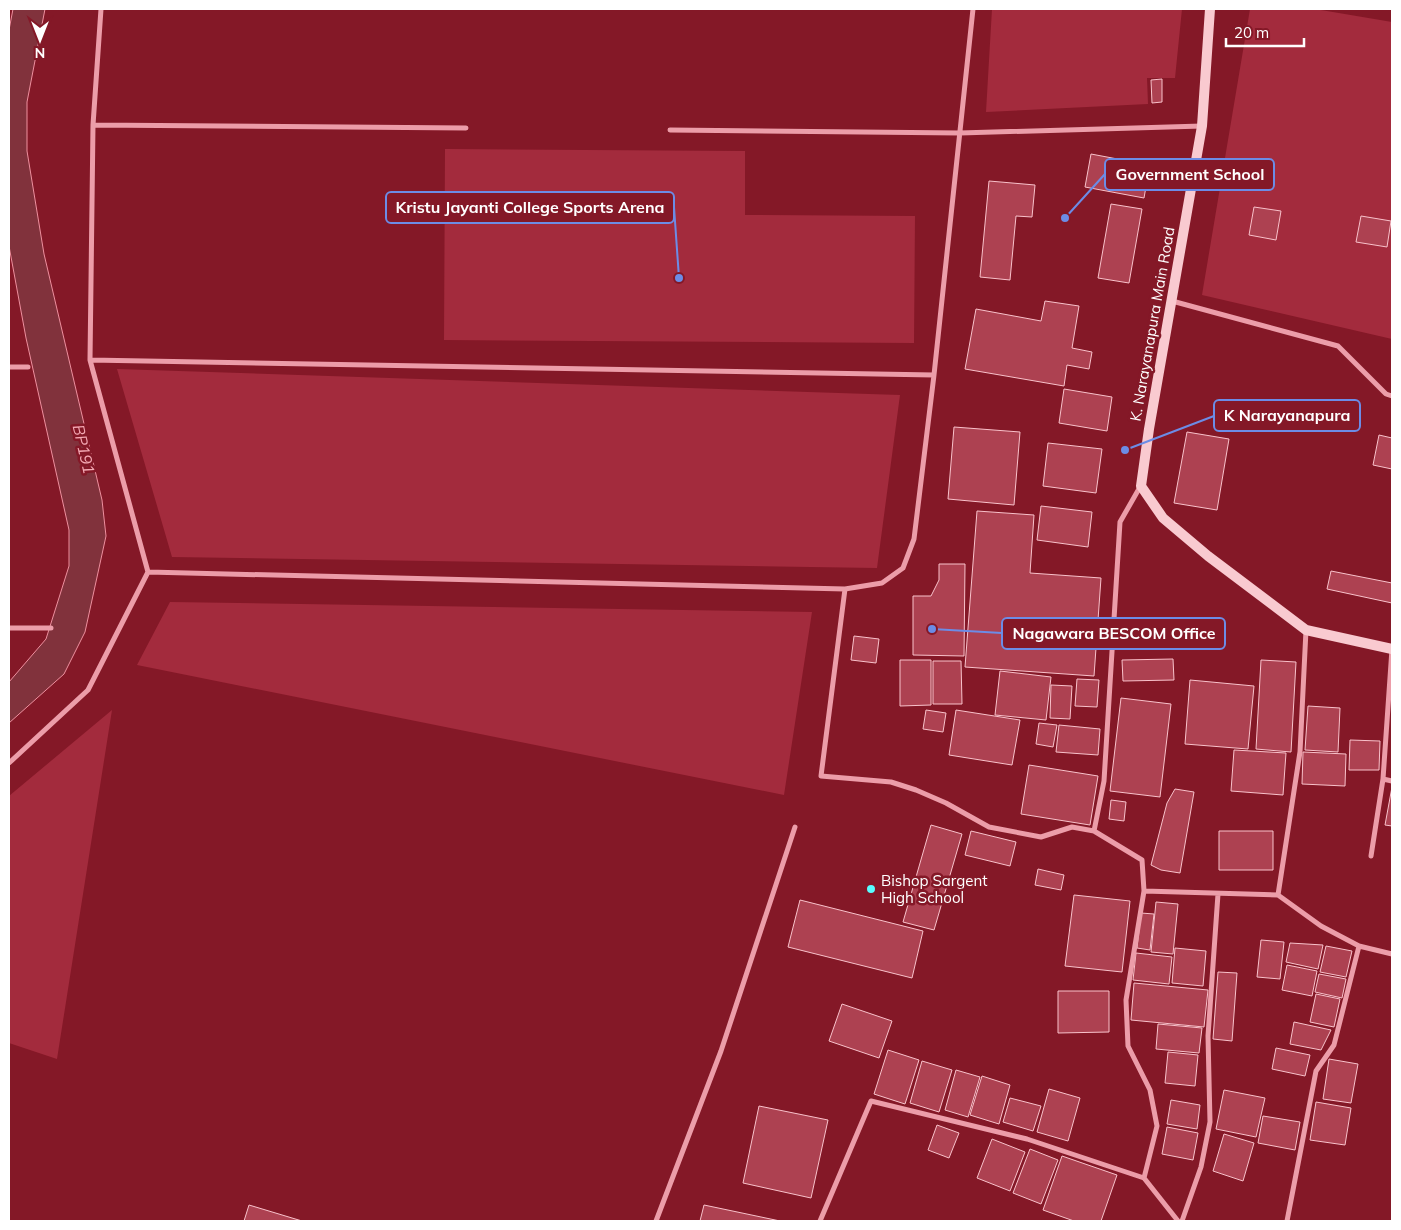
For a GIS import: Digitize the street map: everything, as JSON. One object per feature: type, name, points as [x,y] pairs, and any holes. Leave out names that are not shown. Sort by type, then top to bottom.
[{"type":"street","points":[[9,763],[88,690],[148,572],[90,360],[92,125],[101,9]]},
{"type":"street","points":[[148,572],[845,589],[882,584],[903,568],[914,539],[934,375],[973,9]]},
{"type":"street","name":"K. Narayanapura Main Road","points":[[1141,486],[1148,429],[1202,126],[1210,9]]},
{"type":"street","points":[[92,125],[466,128]]},
{"type":"street","points":[[670,130],[960,133],[1202,126]]},
{"type":"street","points":[[1172,300],[1338,346],[1386,394],[1392,396]]},
{"type":"street","points":[[90,360],[934,375]]},
{"type":"street","points":[[9,368],[28,367]]},
{"type":"street","points":[[1094,831],[1104,781],[1120,522],[1141,486],[1163,518],[1182,535],[1306,630],[1392,649],[1383,779],[1371,856]]},
{"type":"street","points":[[845,589],[820,776],[891,782],[946,803],[989,827],[1041,836],[1072,827],[1094,831],[1142,860],[1144,891],[1126,1000],[1128,1046],[1150,1090],[1157,1126],[1144,1178]]},
{"type":"street","points":[[9,628],[51,628]]},
{"type":"street","points":[[1278,895],[1300,752],[1306,630]]},
{"type":"street","points":[[1383,779],[1392,781]]},
{"type":"street","points":[[656,1221],[721,1051],[795,827]]},
{"type":"street","points":[[1144,891],[1278,895],[1321,926],[1359,946],[1392,954]]},
{"type":"street","points":[[820,1221],[871,1101],[1027,1139],[1144,1178],[1180,1221],[1201,1167],[1210,1122],[1208,1036],[1218,894]]},
{"type":"street","points":[[1287,1221],[1316,1071],[1334,1045],[1359,946]]},
{"type":"shaded area","points":[[992,9],[1182,9],[1175,78],[1147,78],[1148,104],[986,112]]},
{"type":"shaded area","points":[[1250,9],[1315,9],[1392,22],[1392,339],[1202,295]]},
{"type":"shaded area","points":[[445,149],[745,151],[745,215],[915,216],[914,343],[444,340]]},
{"type":"shaded area","points":[[117,369],[900,395],[877,568],[172,557]]},
{"type":"shaded area","points":[[170,602],[812,612],[784,795],[137,665]]},
{"type":"shaded area","points":[[112,710],[57,1059],[9,1043],[9,796]]},
{"type":"water","name":"BP191","points":[[13,9],[45,9],[27,102],[27,151],[44,254],[102,500],[106,536],[85,632],[64,674],[9,723],[9,682],[46,639],[69,566],[69,530],[26,338],[9,246],[9,30]]},
{"type":"building","points":[[1162,79],[1162,102],[1152,103],[1151,80]]},
{"type":"building","points":[[1091,154],[1160,167],[1157,183],[1147,181],[1144,198],[1085,187]]},
{"type":"building","points":[[989,181],[1035,185],[1032,217],[1016,216],[1010,280],[980,277]]},
{"type":"building","points":[[1111,204],[1142,209],[1129,283],[1098,278]]},
{"type":"building","points":[[1254,207],[1281,211],[1276,240],[1249,235]]},
{"type":"building","points":[[1361,216],[1391,221],[1387,247],[1356,242]]},
{"type":"building","points":[[1045,301],[1079,306],[1072,348],[1092,352],[1089,369],[1067,365],[1064,386],[965,369],[976,309],[1041,321]]},
{"type":"building","points":[[1064,389],[1112,397],[1107,431],[1059,423]]},
{"type":"building","points":[[954,427],[1020,432],[1014,505],[948,499]]},
{"type":"building","points":[[1187,432],[1229,439],[1217,510],[1174,503]]},
{"type":"building","points":[[1379,435],[1392,438],[1392,469],[1373,465]]},
{"type":"building","points":[[1048,443],[1102,449],[1096,493],[1043,486]]},
{"type":"building","points":[[1041,506],[1092,512],[1088,547],[1037,540]]},
{"type":"building","points":[[977,511],[1034,515],[1030,573],[1101,578],[1094,676],[965,667]]},
{"type":"building","points":[[939,564],[965,564],[964,656],[913,655],[913,596],[931,596],[939,580]]},
{"type":"building","points":[[1331,571],[1392,583],[1392,603],[1327,589]]},
{"type":"building","points":[[854,636],[879,639],[876,663],[851,660]]},
{"type":"building","points":[[1173,659],[1174,680],[1123,681],[1122,660]]},
{"type":"building","points":[[900,660],[931,660],[931,705],[900,706]]},
{"type":"building","points":[[1261,660],[1296,662],[1291,752],[1256,749]]},
{"type":"building","points":[[933,661],[961,661],[962,704],[933,704]]},
{"type":"building","points":[[1000,671],[1051,677],[1046,720],[995,715]]},
{"type":"building","points":[[1077,679],[1099,680],[1097,707],[1075,706]]},
{"type":"building","points":[[1190,680],[1254,686],[1248,749],[1185,744]]},
{"type":"building","points":[[1051,685],[1072,686],[1070,719],[1050,718]]},
{"type":"building","points":[[1121,698],[1171,704],[1160,797],[1110,791]]},
{"type":"building","points":[[1308,706],[1340,708],[1338,752],[1305,750]]},
{"type":"building","points":[[926,710],[946,713],[943,732],[923,729]]},
{"type":"building","points":[[956,710],[1020,720],[1012,765],[949,755]]},
{"type":"building","points":[[1039,723],[1057,725],[1053,747],[1036,744]]},
{"type":"building","points":[[1059,725],[1100,729],[1098,755],[1056,752]]},
{"type":"building","points":[[1350,740],[1380,741],[1379,770],[1349,770]]},
{"type":"building","points":[[1234,750],[1286,753],[1283,795],[1231,791]]},
{"type":"building","points":[[1303,752],[1346,754],[1345,786],[1302,784]]},
{"type":"building","points":[[1029,765],[1098,776],[1090,825],[1021,814]]},
{"type":"building","points":[[1392,787],[1392,826],[1385,825]]},
{"type":"building","points":[[1175,789],[1194,792],[1180,873],[1161,870],[1151,865],[1167,803]]},
{"type":"building","points":[[1111,800],[1126,802],[1124,821],[1109,819]]},
{"type":"building","points":[[931,825],[962,834],[934,930],[903,922]]},
{"type":"building","points":[[971,831],[1016,842],[1010,866],[965,855]]},
{"type":"building","points":[[1219,831],[1273,831],[1273,870],[1219,870]]},
{"type":"building","points":[[1038,869],[1064,875],[1061,890],[1035,885]]},
{"type":"building","points":[[1074,895],[1130,901],[1122,972],[1065,966]]},
{"type":"building","points":[[800,900],[923,931],[912,978],[788,947]]},
{"type":"building","points":[[1156,902],[1178,904],[1173,954],[1151,952]]},
{"type":"building","points":[[1141,913],[1154,914],[1150,950],[1137,948]]},
{"type":"building","points":[[1261,940],[1284,942],[1280,979],[1257,977]]},
{"type":"building","points":[[1290,943],[1323,945],[1318,969],[1286,962]]},
{"type":"building","points":[[1326,946],[1352,951],[1346,977],[1320,972]]},
{"type":"building","points":[[1175,948],[1206,951],[1203,986],[1172,983]]},
{"type":"building","points":[[1136,953],[1172,957],[1169,984],[1133,980]]},
{"type":"building","points":[[1287,965],[1317,971],[1312,996],[1282,990]]},
{"type":"building","points":[[1218,972],[1237,973],[1232,1041],[1213,1039]]},
{"type":"building","points":[[1319,974],[1346,979],[1342,998],[1315,992]]},
{"type":"building","points":[[1134,983],[1208,990],[1204,1027],[1131,1020]]},
{"type":"building","points":[[1058,991],[1109,991],[1109,1032],[1058,1033]]},
{"type":"building","points":[[1316,994],[1340,999],[1334,1027],[1310,1022]]},
{"type":"building","points":[[842,1004],[892,1021],[879,1058],[829,1041]]},
{"type":"building","points":[[1294,1022],[1331,1030],[1321,1050],[1290,1044]]},
{"type":"building","points":[[1158,1024],[1202,1028],[1199,1053],[1156,1049]]},
{"type":"building","points":[[1276,1048],[1310,1055],[1305,1076],[1272,1069]]},
{"type":"building","points":[[888,1050],[919,1060],[905,1104],[874,1094]]},
{"type":"building","points":[[1168,1052],[1198,1055],[1195,1086],[1165,1083]]},
{"type":"building","points":[[1329,1059],[1358,1064],[1351,1103],[1323,1099]]},
{"type":"building","points":[[922,1061],[952,1070],[939,1112],[910,1103]]},
{"type":"building","points":[[956,1070],[980,1077],[968,1117],[945,1110]]},
{"type":"building","points":[[982,1076],[1010,1085],[999,1124],[970,1115]]},
{"type":"building","points":[[1049,1089],[1080,1098],[1068,1141],[1037,1132]]},
{"type":"building","points":[[1224,1090],[1265,1098],[1256,1137],[1216,1129]]},
{"type":"building","points":[[1010,1098],[1041,1106],[1033,1131],[1003,1122]]},
{"type":"building","points":[[1171,1100],[1200,1105],[1197,1129],[1167,1124]]},
{"type":"building","points":[[1316,1102],[1351,1108],[1345,1145],[1310,1140]]},
{"type":"building","points":[[759,1106],[828,1120],[811,1198],[743,1183]]},
{"type":"building","points":[[1263,1116],[1300,1122],[1295,1150],[1258,1143]]},
{"type":"building","points":[[937,1125],[959,1133],[949,1158],[928,1150]]},
{"type":"building","points":[[1167,1127],[1198,1133],[1193,1160],[1162,1154]]},
{"type":"building","points":[[1224,1134],[1254,1143],[1243,1181],[1213,1171]]},
{"type":"building","points":[[992,1139],[1025,1152],[1010,1191],[977,1178]]},
{"type":"building","points":[[1030,1149],[1058,1160],[1041,1204],[1013,1193]]},
{"type":"building","points":[[1062,1156],[1117,1175],[1101,1221],[1074,1221],[1043,1210]]},
{"type":"building","points":[[249,1205],[302,1221],[244,1221]]},
{"type":"building","points":[[704,1205],[780,1221],[700,1221]]},
{"type":"place","name":"Government School","points":[[1065,218]]},
{"type":"place","name":"Kristu Jayanti College Sports Arena","points":[[679,278]]},
{"type":"place","name":"K Narayanapura","points":[[1125,450]]},
{"type":"place","name":"Nagawara BESCOM Office","points":[[932,629]]},
{"type":"place","name":"Bishop Sargent High School","points":[[871,889]]}]
